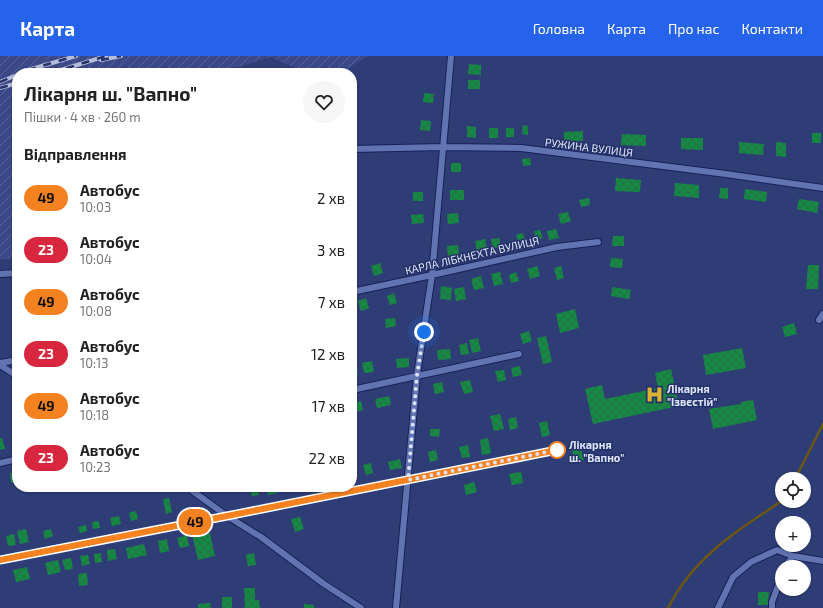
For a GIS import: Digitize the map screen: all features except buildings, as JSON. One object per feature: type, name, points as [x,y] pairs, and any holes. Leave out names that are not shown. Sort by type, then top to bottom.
[{"type":"street","points":[[396,608],[417,375],[432,275],[451,56]]},
{"type":"street","name":"РУЖИНА ВУЛИЦЯ","points":[[357,149],[443,147],[520,148],[823,188]]},
{"type":"street","name":"КАРЛА ЛІБКНЕХТА ВУЛИЦЯ","points":[[357,291],[557,247],[598,242]]},
{"type":"street","points":[[0,274],[12,273]]},
{"type":"street","points":[[357,389],[519,354]]},
{"type":"street","points":[[0,364],[12,361]]},
{"type":"street","points":[[0,364],[12,372]]},
{"type":"street","points":[[357,490],[557,450]]},
{"type":"street","points":[[0,463],[12,460]]},
{"type":"street","points":[[193,492],[227,516],[261,537],[324,584],[361,608]]},
{"type":"street","points":[[0,560],[348,492]]},
{"type":"street","points":[[718,608],[733,577],[751,562],[777,550],[793,556],[823,561]]},
{"type":"street","points":[[790,560],[793,556]]},
{"type":"street","points":[[772,608],[772,602],[775,594]]},
{"type":"shaded area","points":[[0,56],[368,56],[349,68],[295,68],[271,57],[235,68],[12,68],[12,259],[0,259]]},
{"type":"waterway","points":[[799,472],[823,424]]},
{"type":"waterway","points":[[668,608],[678,590],[703,560],[732,535],[775,506]]},
{"type":"railway","points":[[35,68],[76,56]]},
{"type":"railway","points":[[67,68],[106,56]]},
{"type":"railway","points":[[101,60],[121,56]]},
{"type":"railway","points":[[0,82],[12,77]]},
{"type":"railway","points":[[0,88],[12,84]]},
{"type":"bus line","name":"49","points":[[357,490],[557,450]]},
{"type":"bus line","name":"49","points":[[0,560],[347,492]]},
{"type":"place","name":"Лікарня \"Ізвєстій\"","points":[[654,394]]},
{"type":"place","name":"Лікарня ш. \"Вапно\"","points":[[557,450]]},
{"type":"route","points":[[424,332],[417,375],[408,480],[557,450]]}]
